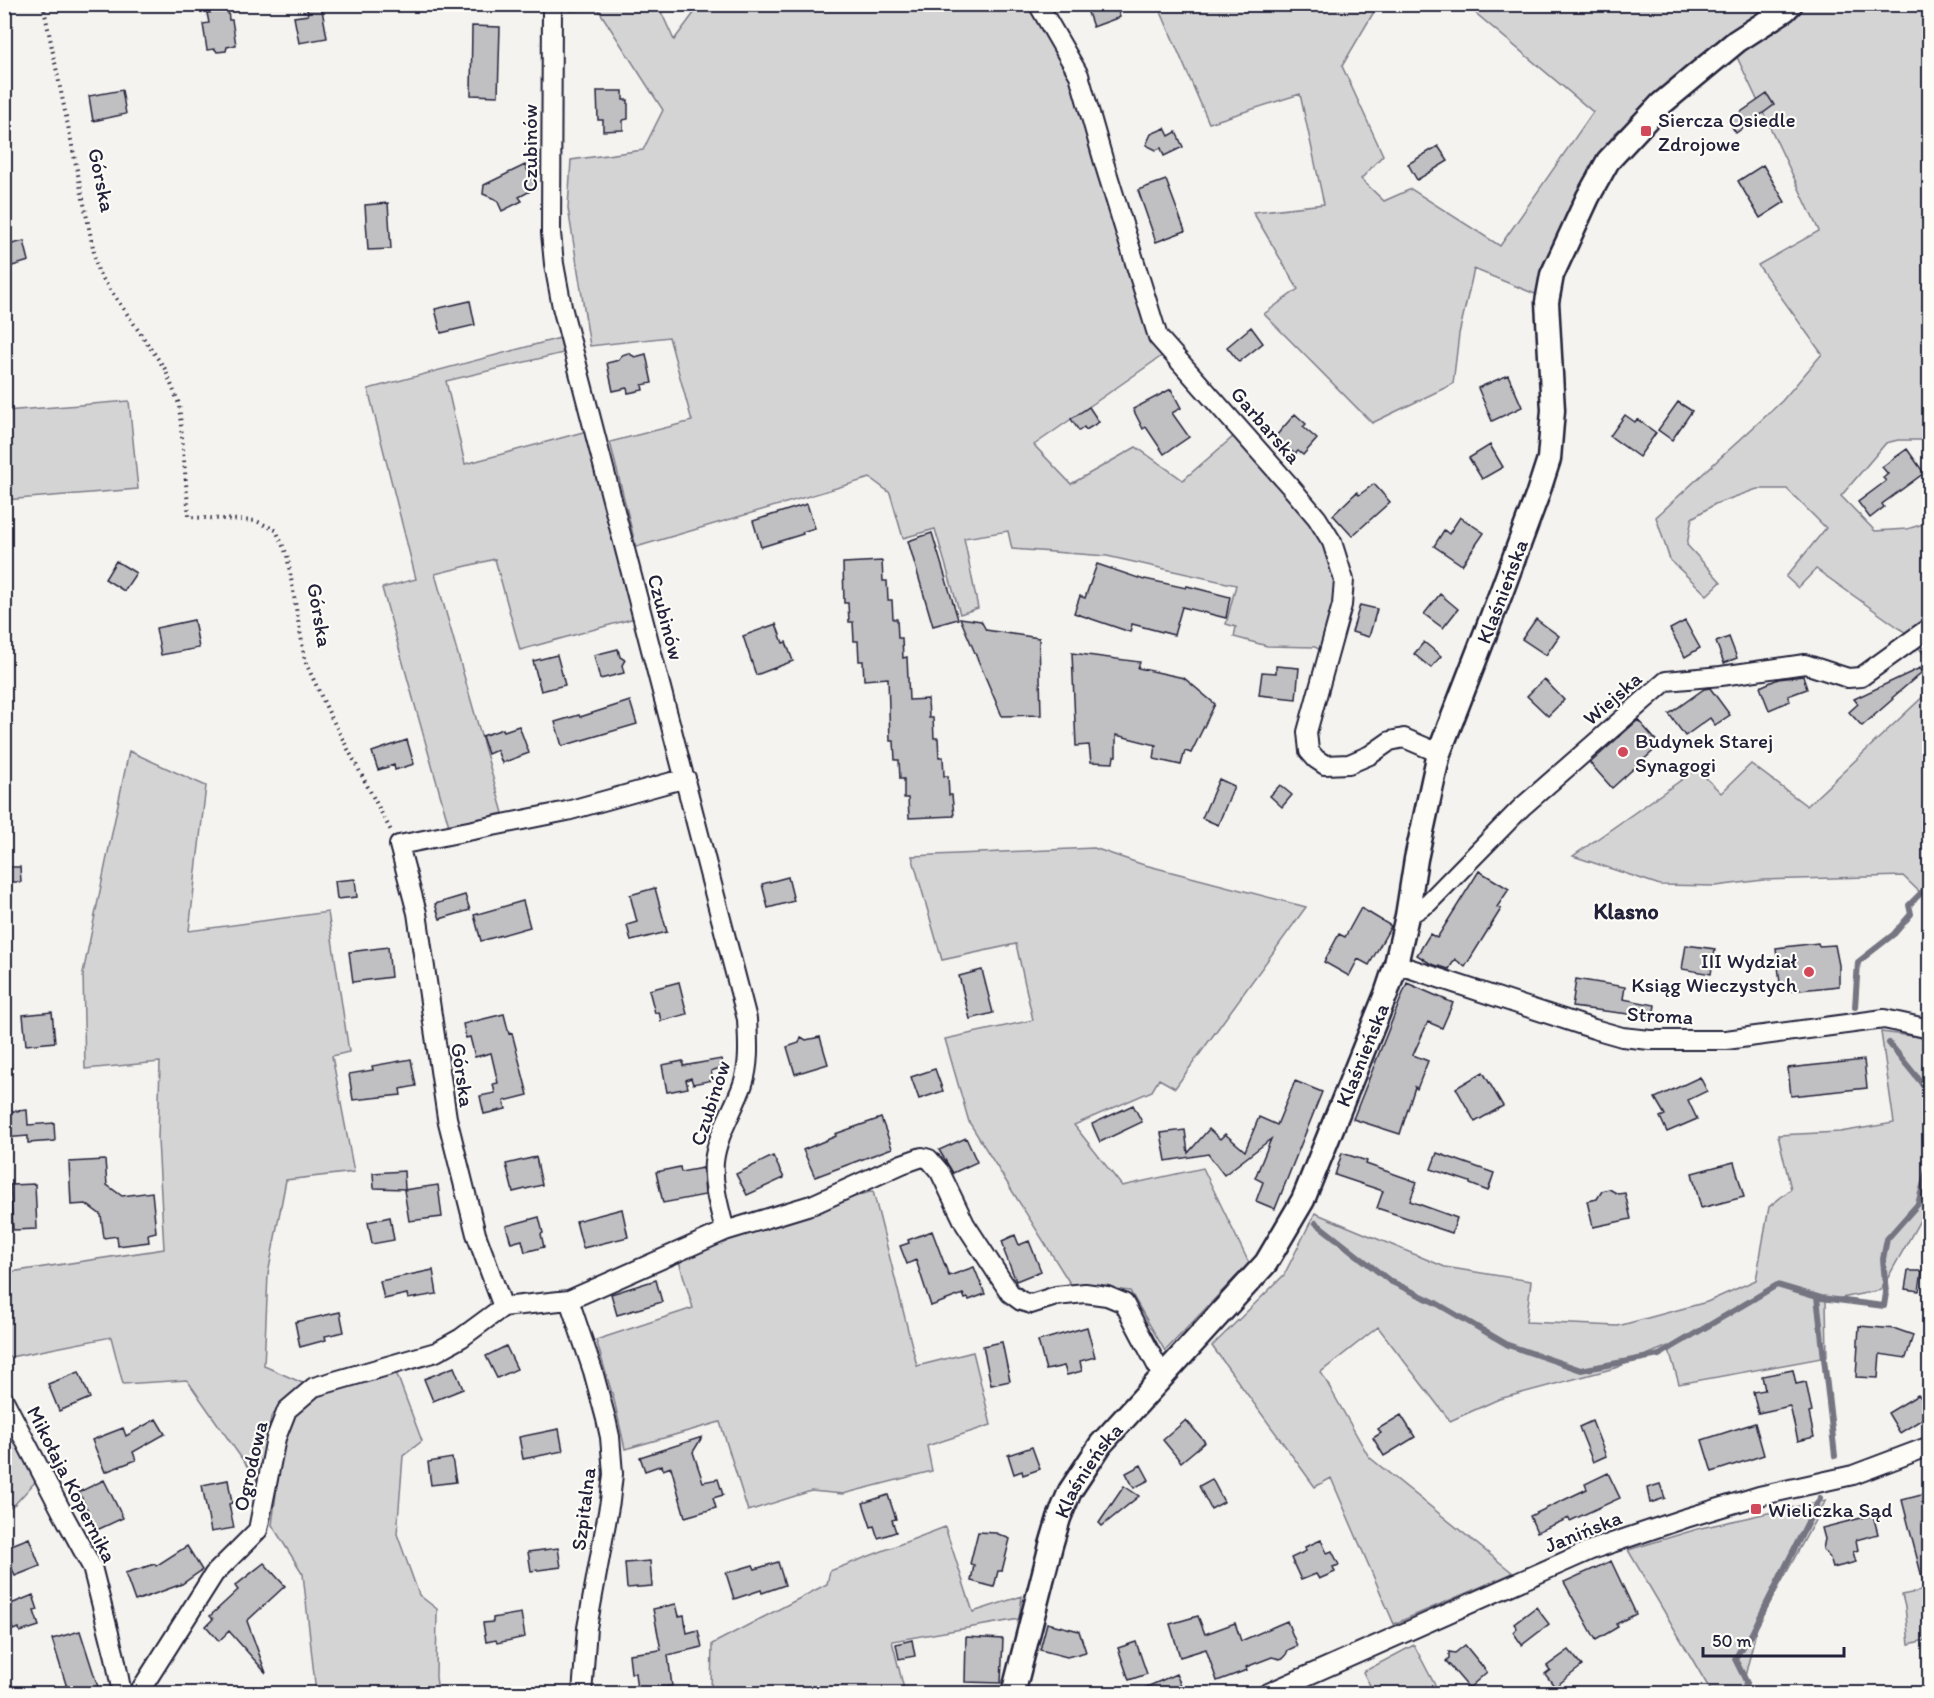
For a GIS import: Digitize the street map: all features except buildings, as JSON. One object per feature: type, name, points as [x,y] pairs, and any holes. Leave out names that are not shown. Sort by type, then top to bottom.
[{"type":"street","name":"Czubinów","points":[[552,4],[552,233],[554,264],[562,307],[747,1019],[749,1052],[744,1082],[717,1145],[714,1165],[725,1231]]},
{"type":"street","name":"Garbarska","points":[[1038,4],[1079,75],[1158,337],[1289,484],[1317,518],[1332,542],[1344,580],[1342,605],[1307,732],[1309,751],[1325,765],[1349,764],[1370,755],[1390,741],[1404,738],[1439,753]]},
{"type":"street","name":"Klaśnieńska","points":[[1013,1694],[1051,1545],[1070,1491],[1101,1444],[1266,1263],[1303,1200],[1386,994],[1396,964],[1407,916],[1416,859],[1439,753],[1538,496],[1549,459],[1553,410],[1547,302],[1552,275],[1588,197],[1608,161],[1678,90],[1737,41],[1791,4]]},
{"type":"street","name":"Wiejska","points":[[1407,916],[1428,903],[1522,807],[1666,681],[1804,664],[1848,678],[1861,677],[1929,627]]},
{"type":"street","points":[[399,845],[567,811],[686,778]]},
{"type":"street","name":"Górska","points":[[399,845],[417,913],[447,1119],[476,1234],[503,1306]]},
{"type":"street","name":"Stroma","points":[[1396,964],[1594,1029],[1650,1040],[1725,1040],[1884,1019],[1929,1029]]},
{"type":"street","points":[[503,1306],[569,1300],[725,1231],[814,1204],[922,1157],[929,1159],[940,1172],[965,1224],[1010,1293],[1021,1301],[1031,1304],[1056,1296],[1085,1293],[1107,1296],[1124,1303],[1163,1377]]},
{"type":"street","name":"Szpitalna","points":[[569,1300],[593,1371],[606,1419],[613,1474],[587,1629],[582,1694]]},
{"type":"street","name":"Ogrodowa","points":[[138,1694],[214,1574],[258,1530],[276,1438],[287,1410],[314,1387],[436,1352],[461,1338],[503,1306]]},
{"type":"street","name":"Mikołaja Kopernika","points":[[4,1400],[92,1567],[122,1694]]},
{"type":"street","name":"Janińska","points":[[1266,1694],[1591,1550],[1759,1496],[1853,1475],[1929,1446]]},
{"type":"path","name":"Górska","points":[[43,4],[98,272],[165,369],[179,404],[189,517],[256,521],[276,530],[287,555],[305,661],[329,713],[399,845]]},
{"type":"shaded area","points":[[1893,4],[1907,9],[1929,5],[1929,440],[1898,440],[1886,443],[1841,496],[1875,531],[1907,529],[1927,523],[1929,509],[1929,660],[1906,633],[1816,569],[1798,588],[1786,577],[1826,528],[1787,489],[1757,489],[1715,504],[1692,518],[1687,545],[1721,582],[1707,595],[1670,560],[1656,517],[1782,401],[1822,354],[1758,265],[1819,231],[1736,55],[1724,39],[1614,134],[1548,265],[1540,296],[1474,269],[1459,334],[1453,384],[1372,423],[1264,314],[1298,289],[1253,212],[1324,204],[1300,94],[1209,123],[1158,5],[1378,5],[1342,66],[1383,155],[1361,179],[1384,201],[1411,189],[1500,246],[1593,112],[1466,5]]},
{"type":"shaded area","points":[[572,5],[658,5],[674,40],[700,5],[1028,5],[1061,50],[1166,353],[1034,445],[1071,484],[1136,447],[1183,480],[1234,436],[1285,490],[1324,541],[1336,565],[1337,600],[1322,651],[1315,647],[1267,646],[1234,637],[1236,627],[1226,624],[1236,585],[1107,556],[1012,549],[1008,531],[964,538],[978,608],[960,614],[935,529],[903,538],[890,493],[870,478],[636,547],[610,442],[692,421],[669,337],[590,346],[568,208],[571,160],[643,150],[663,110],[598,9],[571,11]]},
{"type":"shaded area","points":[[560,338],[563,353],[446,381],[465,464],[587,431],[635,618],[520,650],[495,559],[435,574],[503,813],[449,826],[382,588],[416,579],[368,389]]},
{"type":"shaded area","points":[[129,401],[138,489],[5,500],[5,411]]},
{"type":"shaded area","points":[[1929,691],[1929,901],[1903,876],[1763,880],[1716,886],[1660,885],[1573,856],[1697,769],[1721,793],[1751,764],[1807,806]]},
{"type":"shaded area","points":[[129,751],[206,786],[189,931],[328,912],[349,1052],[332,1056],[354,1172],[286,1180],[268,1274],[264,1366],[305,1384],[271,1417],[261,1486],[187,1380],[123,1384],[111,1337],[5,1358],[4,1273],[164,1249],[158,1140],[160,1062],[85,1069],[83,973]]},
{"type":"shaded area","points":[[1094,848],[1141,864],[1306,907],[1175,1088],[1159,1079],[1152,1091],[1074,1125],[1122,1186],[1203,1168],[1249,1263],[1165,1351],[1130,1291],[1071,1285],[969,1122],[945,1039],[1033,1020],[1016,944],[942,960],[912,856]]},
{"type":"shaded area","points":[[1881,1032],[1919,1037],[1929,1042],[1929,1204],[1881,1290],[1826,1301],[1827,1357],[1679,1384],[1668,1346],[1615,1368],[1499,1399],[1450,1421],[1378,1327],[1321,1372],[1369,1457],[1513,1573],[1394,1624],[1331,1478],[1315,1487],[1212,1346],[1284,1275],[1315,1213],[1445,1267],[1531,1281],[1526,1322],[1618,1326],[1707,1302],[1756,1280],[1769,1207],[1791,1189],[1778,1135],[1840,1132],[1894,1123]]},
{"type":"shaded area","points":[[873,1191],[917,1366],[973,1352],[991,1425],[927,1446],[932,1471],[843,1494],[811,1491],[748,1511],[720,1422],[625,1449],[614,1400],[596,1340],[693,1308],[678,1258],[721,1239]]},
{"type":"shaded area","points":[[396,1372],[422,1441],[403,1456],[397,1534],[419,1595],[437,1609],[436,1677],[438,1693],[316,1693],[303,1574],[272,1525],[289,1418],[318,1395]]},
{"type":"shaded area","points":[[4,1420],[37,1480],[15,1504],[5,1510]]},
{"type":"shaded area","points":[[1826,1500],[1757,1627],[1741,1693],[1712,1693],[1628,1550],[1701,1528]]},
{"type":"shaded area","points":[[945,1527],[973,1612],[1022,1596],[1019,1619],[892,1641],[905,1693],[711,1693],[712,1644],[827,1584],[830,1571]]},
{"type":"shaded area","points":[[1929,1589],[1929,1639],[1909,1644],[1902,1595]]},
{"type":"shaded area","points":[[1414,1645],[1439,1693],[1374,1693],[1363,1672]]},
{"type":"waterway","points":[[1855,1007],[1858,962],[1894,934],[1911,914],[1909,905],[1928,886]]},
{"type":"waterway","points":[[1889,1043],[1924,1086],[1930,1097]]},
{"type":"waterway","points":[[1316,1223],[1390,1281],[1436,1303],[1508,1345],[1581,1370],[1659,1355],[1777,1285],[1821,1298],[1884,1306],[1886,1293],[1883,1259],[1887,1239],[1918,1204],[1930,1160]]},
{"type":"waterway","points":[[1817,1297],[1835,1456]]},
{"type":"waterway","points":[[1745,1694],[1747,1683],[1735,1659],[1751,1635],[1820,1498]]},
{"type":"place","name":"Siercza Osiedle Zdrojowe","points":[[1646,131]]},
{"type":"place","name":"Budynek Starej Synagogi","points":[[1623,752]]},
{"type":"place","name":"III Wydział Ksiąg Wieczystych","points":[[1809,972]]},
{"type":"place","name":"Wieliczka Sąd","points":[[1756,1509]]},
{"type":"district","name":"Klasno","points":[[1626,911]]}]
